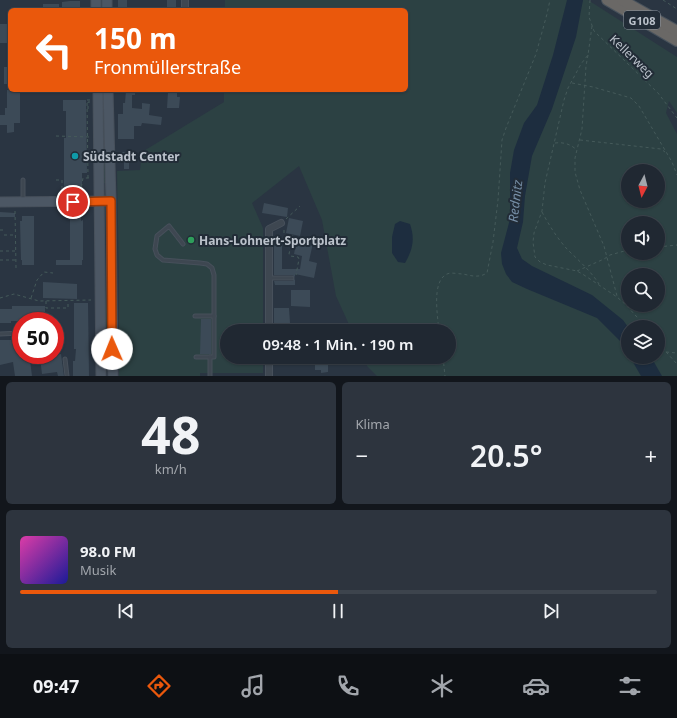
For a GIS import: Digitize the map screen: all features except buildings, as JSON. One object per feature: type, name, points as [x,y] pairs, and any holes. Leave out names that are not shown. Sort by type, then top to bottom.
[{"type":"highway","name":"G108","points":[[607,0],[677,41]]},
{"type":"highway","name":"G108","points":[[622,0],[677,31]]},
{"type":"main road","points":[[98,92],[101,376]]},
{"type":"main road","points":[[108,92],[113,376]]},
{"type":"main road","points":[[0,202],[111,201]]},
{"type":"street","points":[[269,324],[269,229],[281,223]]},
{"type":"street","points":[[269,364],[269,376]]},
{"type":"lane","points":[[23,180],[23,202]]},
{"type":"lane","points":[[183,244],[169,226],[157,236],[155,249],[157,255],[163,260],[207,264],[212,268],[214,280],[214,357],[196,357]]},
{"type":"lane","points":[[269,278],[292,278]]},
{"type":"lane","points":[[196,316],[214,316]]},
{"type":"lane","points":[[0,334],[12,333]]},
{"type":"lane","points":[[210,357],[210,376]]},
{"type":"lane","points":[[65,359],[67,376]]},
{"type":"path","points":[[438,324],[436,296],[440,280],[446,274],[456,273],[482,276],[487,273],[493,242],[498,200],[502,140],[536,54],[550,0]]},
{"type":"path","points":[[590,0],[589,17],[592,26],[580,140],[575,158],[575,172],[580,190],[599,232],[617,297]]},
{"type":"path","points":[[663,0],[677,9]]},
{"type":"path","name":"Kellerweg","points":[[592,26],[594,31],[658,94],[677,118]]},
{"type":"path","points":[[588,54],[568,88],[564,100],[545,183],[542,211],[533,242],[535,257],[540,262],[547,265],[577,271],[617,297],[640,320]]},
{"type":"path","points":[[572,83],[593,87],[631,98],[639,106],[677,175]]},
{"type":"path","points":[[88,178],[87,100],[90,101]]},
{"type":"path","points":[[56,136],[91,137]]},
{"type":"path","points":[[580,140],[661,149],[665,152]]},
{"type":"path","points":[[555,143],[570,144],[578,150]]},
{"type":"path","points":[[56,180],[62,180],[62,189],[81,189],[83,178],[91,178]]},
{"type":"path","points":[[288,217],[300,206]]},
{"type":"path","points":[[15,210],[16,268]]},
{"type":"path","points":[[542,211],[556,236],[586,266],[600,285]]},
{"type":"path","points":[[281,223],[284,228],[285,236],[293,236],[289,254],[290,256],[298,257],[299,259],[295,277],[292,278]]},
{"type":"path","points":[[4,235],[15,235]]},
{"type":"path","points":[[665,246],[677,244]]},
{"type":"path","points":[[0,252],[16,251]]},
{"type":"path","points":[[577,271],[586,266],[604,260],[610,255],[621,252]]},
{"type":"path","points":[[0,260],[16,260]]},
{"type":"path","points":[[31,299],[36,280],[44,272],[53,273]]},
{"type":"path","points":[[0,298],[14,294],[39,301],[92,300]]},
{"type":"path","points":[[46,301],[46,308],[68,308],[68,301]]},
{"type":"path","points":[[666,352],[677,353]]},
{"type":"path","points":[[666,352],[677,364]]},
{"type":"path","points":[[443,364],[445,376]]},
{"type":"green space","points":[[225,0],[573,0],[581,7],[583,0],[588,0],[677,57],[677,113],[669,101],[666,113],[677,134],[677,376],[377,376],[366,364],[456,364],[456,324],[349,324],[336,296],[322,220],[299,166],[252,203],[263,228],[263,324],[220,324],[220,364],[263,364],[263,373],[200,373],[200,376],[119,376],[117,171],[140,170],[142,152],[224,102],[224,92],[408,92],[408,8],[225,8]]},
{"type":"green space","points":[[102,92],[104,92],[106,183],[102,183]]},
{"type":"green space","points":[[103,287],[105,287],[108,322],[109,368],[107,368],[104,335]]},
{"type":"water","name":"Rednitz","points":[[567,0],[583,0],[576,37],[552,109],[532,156],[525,196],[523,222],[517,248],[522,259],[532,266],[592,295],[623,320],[621,320],[621,343],[597,318],[512,282],[506,274],[502,264],[501,253],[510,219],[510,173],[514,150],[524,123],[537,105],[553,55]]},
{"type":"water","points":[[400,221],[410,224],[413,239],[410,253],[405,263],[398,262],[392,253],[392,237],[395,224]]},
{"type":"water","points":[[634,364],[655,364],[662,376],[641,376]]},
{"type":"place","name":"Südstadt Center","points":[[75,156]]},
{"type":"place","name":"Hans-Lohnert-Sportplatz","points":[[191,240]]},
{"type":"route","points":[[73,202],[111,201],[112,349]]}]
